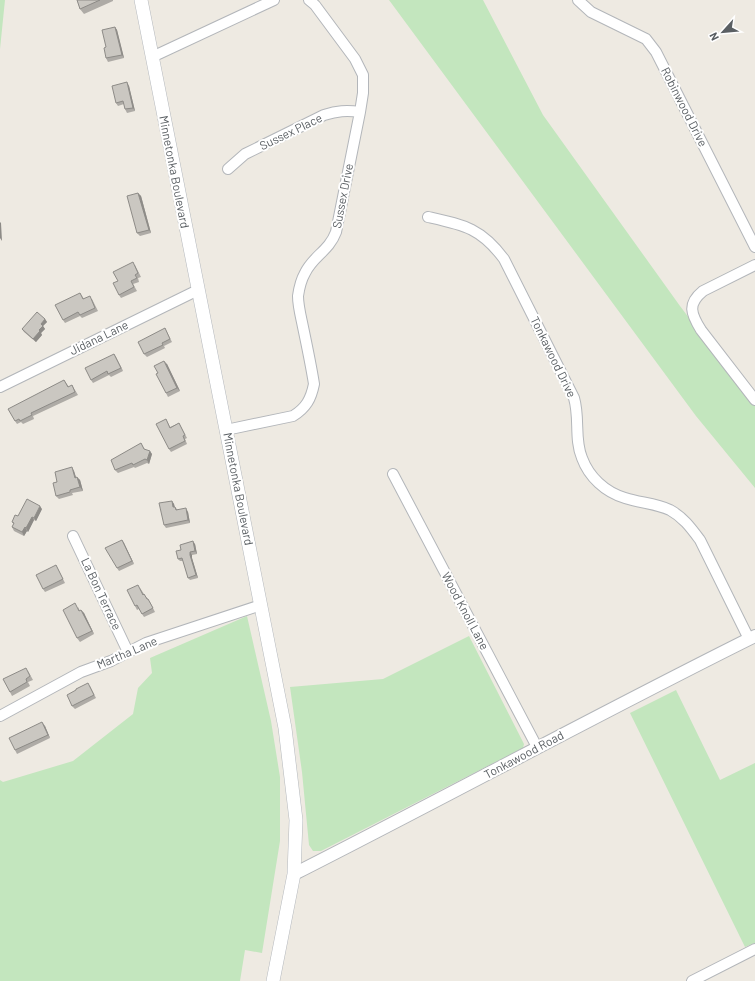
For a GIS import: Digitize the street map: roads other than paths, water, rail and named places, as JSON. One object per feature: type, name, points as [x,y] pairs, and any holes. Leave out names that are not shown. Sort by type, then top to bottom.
[{"type":"main road","name":"Minnetonka Boulevard","points":[[140,0],[285,728],[296,820],[294,874],[272,981]]},
{"type":"street","points":[[152,57],[274,0]]},
{"type":"street","name":"Sussex Drive","points":[[226,430],[293,416],[308,404],[314,384],[299,310],[298,297],[300,284],[305,272],[312,262],[328,247],[336,232],[360,112],[364,84],[360,66],[315,5],[309,0]]},
{"type":"street","name":"Robinwood Drive","points":[[578,0],[591,12],[646,39],[656,52],[755,247]]},
{"type":"street","name":"Sussex Place","points":[[228,169],[245,154],[324,115],[336,111],[349,110],[360,112]]},
{"type":"street","name":"Tonkawood Drive","points":[[428,217],[471,228],[495,246],[504,259],[574,398],[578,418],[578,443],[582,458],[589,472],[599,484],[611,493],[626,499],[656,504],[682,518],[700,540],[752,637]]},
{"type":"street","points":[[755,265],[703,291],[696,297],[692,304],[693,318],[755,400]]},
{"type":"street","name":"Jidana Lane","points":[[0,387],[198,290]]},
{"type":"street","name":"Wood Knoll Lane","points":[[393,474],[537,747]]},
{"type":"street","name":"La Bon Terrace","points":[[73,536],[128,652]]},
{"type":"street","name":"Martha Lane","points":[[0,716],[81,672],[111,661],[146,643],[260,605]]},
{"type":"street","name":"Tonkawood Road","points":[[294,874],[486,776],[537,747],[752,637]]},
{"type":"street","points":[[692,981],[755,950]]}]
